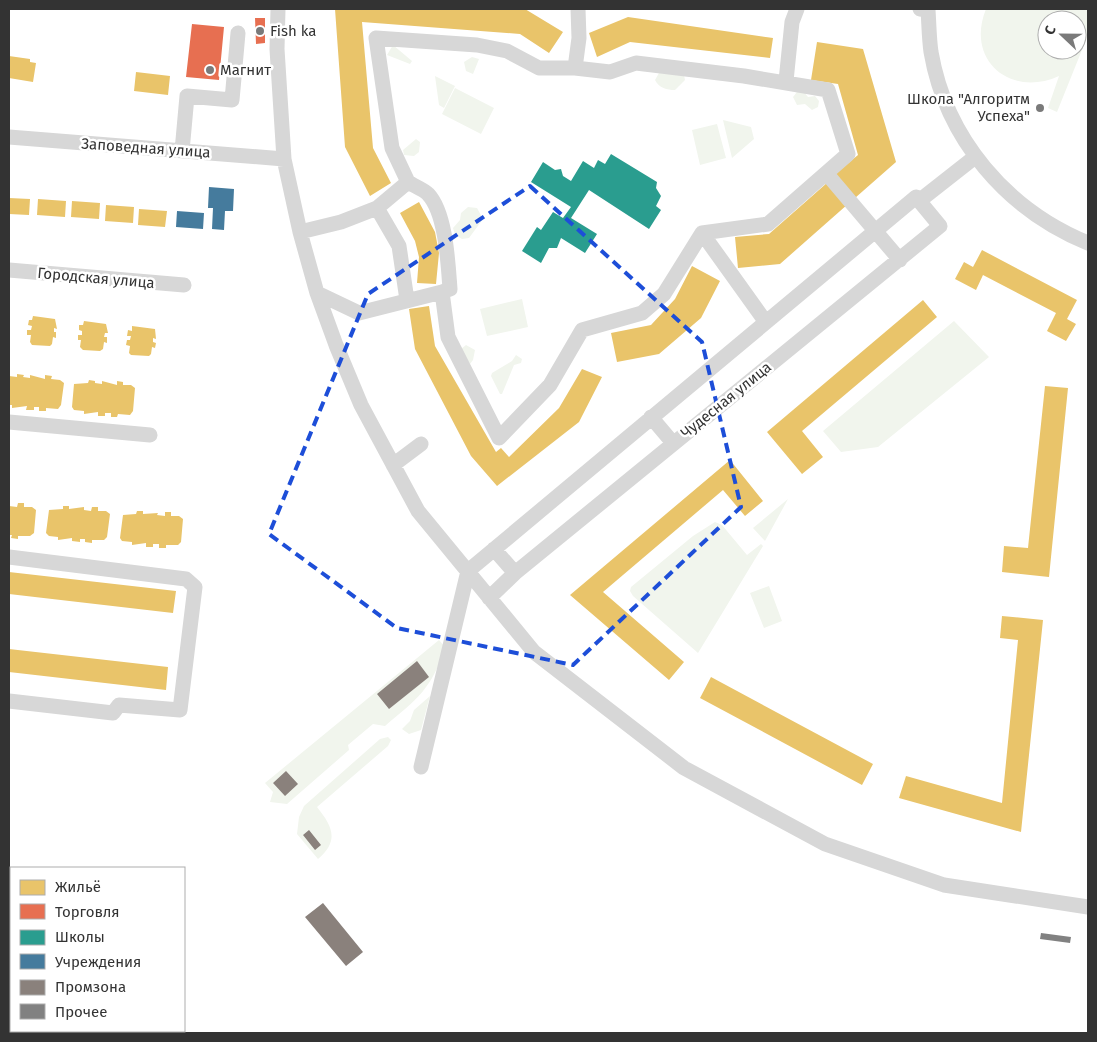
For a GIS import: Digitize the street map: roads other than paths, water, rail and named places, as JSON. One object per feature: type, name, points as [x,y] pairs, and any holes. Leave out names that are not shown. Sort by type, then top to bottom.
[{"type":"street","points":[[278,9],[277,49],[284,158],[300,232],[317,293],[336,345],[361,405],[418,511],[534,652],[684,768],[825,844],[944,884],[1088,907]]},
{"type":"street","points":[[575,68],[578,9]]},
{"type":"street","points":[[786,81],[792,22],[797,9]]},
{"type":"street","points":[[920,9],[928,10],[931,52],[942,92],[958,130],[975,157],[1012,197],[1038,218],[1068,235],[1088,243]]},
{"type":"street","points":[[182,151],[187,96],[232,100],[238,33]]},
{"type":"street","points":[[317,293],[359,313],[442,292],[450,288],[447,254],[437,211],[426,192],[408,182],[392,148],[376,38],[477,45],[507,51],[538,68],[575,68],[610,72],[636,63],[786,81],[828,90],[848,154],[768,224],[702,233]]},
{"type":"street","name":"Заповедная улица","points":[[9,137],[284,158]]},
{"type":"street","points":[[421,767],[468,571],[875,229],[916,196],[919,200],[975,157]]},
{"type":"street","points":[[827,174],[900,260]]},
{"type":"street","points":[[300,232],[341,222],[377,208],[408,182]]},
{"type":"street","name":"Чудесная улица","points":[[489,598],[515,573],[940,226],[919,200]]},
{"type":"street","points":[[377,208],[399,246],[408,300]]},
{"type":"street","points":[[442,292],[448,336],[499,438],[550,385],[582,330],[642,313],[664,294],[702,233]]},
{"type":"street","points":[[702,233],[766,321]]},
{"type":"street","name":"Городская улица","points":[[9,270],[184,285]]},
{"type":"street","points":[[651,417],[673,443]]},
{"type":"street","points":[[9,422],[150,435]]},
{"type":"street","points":[[393,465],[421,444]]},
{"type":"street","points":[[494,549],[515,573]]},
{"type":"street","points":[[9,557],[186,579],[195,587],[180,710],[119,705],[113,713],[9,701]]},
{"type":"place","name":"Fish ka","points":[[260,31]]},
{"type":"place","name":"Магнит","points":[[210,70]]},
{"type":"place","name":"Школа \"Алгоритм Успеха\"","points":[[1040,108]]}]
